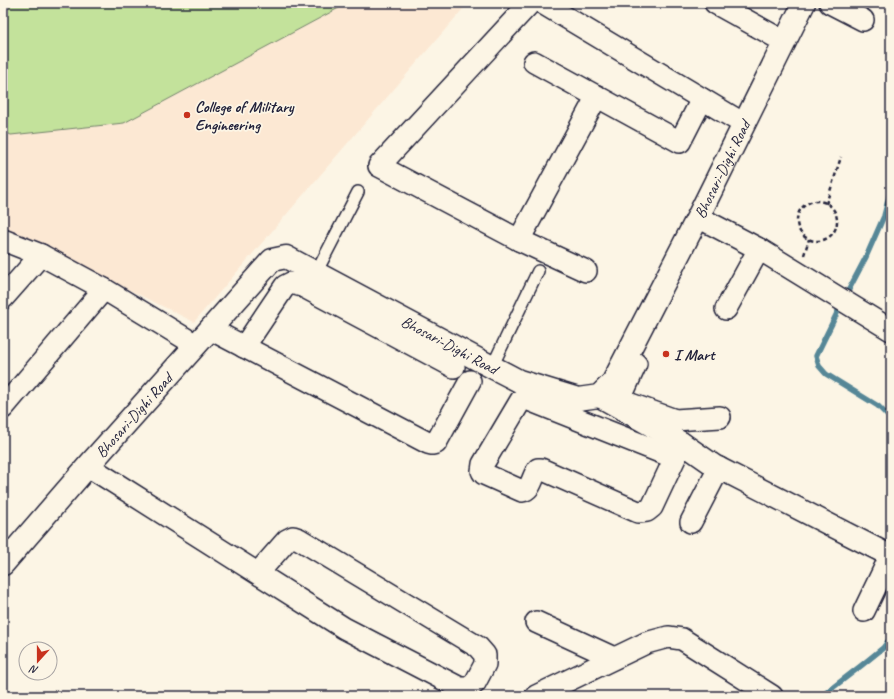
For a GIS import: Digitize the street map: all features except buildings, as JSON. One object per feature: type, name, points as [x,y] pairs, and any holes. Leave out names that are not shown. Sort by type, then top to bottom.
[{"type":"street","points":[[530,3],[379,166],[519,240],[586,271]]},
{"type":"street","points":[[542,3],[744,124]]},
{"type":"street","points":[[715,3],[785,42]]},
{"type":"street","name":"Bhosari-Dighi Road","points":[[3,564],[88,466],[272,260],[286,257],[519,381],[578,399],[599,396],[614,382],[804,3]]},
{"type":"street","points":[[830,3],[863,20]]},
{"type":"street","points":[[534,62],[680,142],[702,99]]},
{"type":"street","points":[[519,240],[597,96]]},
{"type":"street","points":[[698,217],[759,249],[891,330]]},
{"type":"street","points":[[3,240],[41,255],[104,289],[203,337],[244,347],[428,443],[436,443],[470,382]]},
{"type":"street","points":[[726,309],[759,249]]},
{"type":"street","points":[[3,298],[41,255]]},
{"type":"street","points":[[244,347],[286,286],[291,283],[302,286],[454,367]]},
{"type":"street","points":[[3,408],[104,289]]},
{"type":"street","points":[[627,356],[636,364],[622,395],[625,402],[675,420],[720,417]]},
{"type":"street","points":[[599,396],[679,450]]},
{"type":"street","points":[[679,450],[652,507],[647,511],[638,512],[541,469],[538,469],[535,472],[529,488],[526,491],[522,491],[484,474],[482,470],[491,451],[521,400],[524,398],[679,450],[712,464],[883,552],[887,556],[888,561],[864,611]]},
{"type":"street","points":[[88,466],[344,628],[460,688],[468,688],[475,683],[485,664],[485,655],[478,646],[299,539],[293,537],[288,540],[258,573]]},
{"type":"street","points":[[692,522],[719,468]]},
{"type":"street","points":[[536,622],[614,658]]},
{"type":"street","points":[[536,696],[646,643],[668,637],[682,639],[772,696]]},
{"type":"lane","points":[[316,273],[358,192]]},
{"type":"lane","points":[[492,367],[538,271]]},
{"type":"path","points":[[826,204],[841,157]]},
{"type":"path","points":[[820,201],[826,204],[835,213],[836,226],[828,237],[822,240],[816,241],[809,239],[804,236],[797,225],[799,213],[807,204],[813,202],[820,201]]},
{"type":"shaded area","name":"College of Military Engineering","points":[[3,3],[468,3],[194,322],[3,227]]},
{"type":"green space","points":[[3,3],[348,3],[124,123],[11,135],[3,131]]},
{"type":"waterway","points":[[845,297],[866,257],[884,216],[891,189]]},
{"type":"waterway","points":[[841,305],[816,356],[819,366],[826,374],[878,406],[891,419]]},
{"type":"waterway","points":[[822,696],[883,648],[891,637]]},
{"type":"place","name":"College of Military Engineering","points":[[187,115]]},
{"type":"place","name":"I Mart","points":[[666,354]]}]
